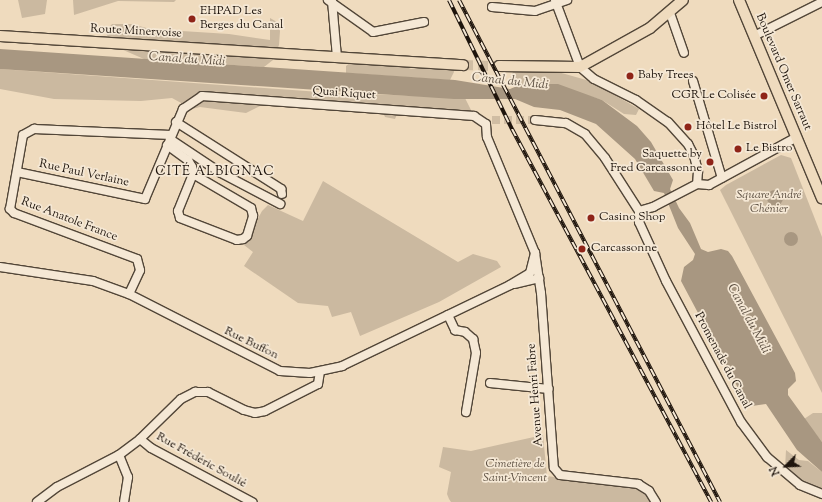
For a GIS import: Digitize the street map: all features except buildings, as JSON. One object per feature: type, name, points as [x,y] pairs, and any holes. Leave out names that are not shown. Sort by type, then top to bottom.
[{"type":"main road","points":[[499,66],[580,67],[650,28],[670,13],[683,0]]},
{"type":"main road","name":"Boulevard Omer Sarraut","points":[[739,0],[822,198]]},
{"type":"main road","name":"Route Minervoise","points":[[0,36],[337,58],[463,64]]},
{"type":"street","points":[[492,7],[535,11],[556,2],[567,0]]},
{"type":"street","points":[[331,1],[373,32],[424,22]]},
{"type":"street","points":[[331,1],[337,58]]},
{"type":"street","points":[[556,2],[580,67],[594,79],[652,108],[668,122],[688,144],[694,156],[698,171],[697,184]]},
{"type":"street","points":[[754,36],[822,2]]},
{"type":"street","points":[[670,13],[684,53]]},
{"type":"street","points":[[693,81],[722,178]]},
{"type":"street","name":"Quai Riquet","points":[[176,122],[183,109],[192,100],[202,96],[474,116],[489,122],[487,137],[535,253]]},
{"type":"street","points":[[535,120],[566,123],[585,134],[605,158],[639,211],[653,207],[697,184],[704,186],[722,178],[796,137]]},
{"type":"street","points":[[169,140],[176,122],[281,189],[282,194]]},
{"type":"street","name":"Rue Anatole France","points":[[129,294],[140,270],[137,259],[14,213],[10,208],[23,135],[34,129],[169,140]]},
{"type":"street","points":[[169,140],[188,160],[193,174],[251,208],[253,216],[247,236],[243,239],[237,240],[180,218],[178,211],[193,174]]},
{"type":"street","points":[[169,140],[221,173],[280,204]]},
{"type":"street","name":"Rue Paul Verlaine","points":[[17,172],[145,199],[169,140]]},
{"type":"street","name":"Promenade du Canal","points":[[639,211],[639,222],[666,281],[741,422],[767,457],[800,485],[822,494]]},
{"type":"street","points":[[535,253],[539,278]]},
{"type":"street","name":"Rue Buffon","points":[[0,266],[93,281],[129,294],[280,372],[320,372],[342,366],[510,285],[530,273],[535,253]]},
{"type":"street","name":"Rue Buffon","points":[[510,285],[539,278]]},
{"type":"street","name":"Avenue Henri Fabre","points":[[539,278],[556,472],[638,484],[649,491],[656,502]]},
{"type":"street","points":[[448,315],[455,330],[465,332],[473,339],[476,353],[466,412]]},
{"type":"street","points":[[36,502],[57,487],[119,455],[140,439],[169,409],[196,392],[208,392],[255,413],[276,407],[318,384],[320,372]]},
{"type":"street","points":[[490,383],[548,389]]},
{"type":"street","name":"Rue Frédéric Soulié","points":[[140,439],[151,448],[252,502]]},
{"type":"street","points":[[119,455],[128,477],[124,502]]},
{"type":"green space","points":[[18,0],[47,0],[45,14],[22,18]]},
{"type":"green space","points":[[73,0],[176,0],[174,2],[118,1],[74,15]]},
{"type":"green space","points":[[270,18],[277,22],[280,31],[279,45],[273,60],[264,67],[144,59],[114,46],[105,32],[112,24],[132,24],[150,29],[229,34],[270,40]]},
{"type":"green space","points":[[351,62],[400,64],[411,69],[430,65],[453,66],[454,72],[450,80],[346,73],[346,66]]},
{"type":"green space","points":[[515,68],[558,72],[590,81],[639,109],[636,115],[624,114],[602,100],[552,84],[517,87],[509,80]]},
{"type":"green space","points":[[0,69],[320,92],[465,98],[471,113],[400,107],[395,119],[385,117],[382,110],[332,102],[278,97],[246,113],[200,107],[192,109],[172,98],[141,101],[54,99],[0,89]]},
{"type":"green space","name":"Square André Chénier","points":[[781,155],[791,158],[822,237],[822,393],[720,190],[726,185]]},
{"type":"green space","points":[[323,181],[458,262],[473,254],[497,261],[501,267],[439,302],[360,336],[351,312],[332,317],[328,306],[298,303],[244,266],[253,252],[244,245],[262,211],[268,205],[303,221]]},
{"type":"green space","points":[[813,413],[822,413],[822,442],[804,419]]},
{"type":"green space","name":"Cimetière de Saint-Vincent","points":[[543,435],[547,476],[636,489],[646,495],[651,502],[451,502],[447,494],[451,472],[439,467],[443,447],[471,451]]},
{"type":"green space","points":[[786,450],[799,460],[808,461],[822,472],[822,493],[797,480],[785,468]]},
{"type":"water","name":"Canal du Midi","points":[[0,49],[455,80],[510,89],[522,84],[558,84],[602,100],[637,126],[651,142],[673,180],[670,189],[679,208],[690,223],[701,249],[708,252],[721,249],[728,251],[732,256],[795,373],[796,381],[788,389],[788,395],[822,442],[822,472],[797,450],[766,404],[752,406],[746,403],[681,281],[684,267],[693,260],[695,254],[678,228],[664,193],[654,191],[635,159],[596,124],[560,110],[534,107],[515,99],[454,99],[0,69]]},
{"type":"water","points":[[775,190],[781,192],[783,198],[781,204],[775,206],[769,204],[767,198],[769,192]]},
{"type":"water","points":[[788,232],[794,232],[798,236],[798,242],[794,246],[788,246],[784,242],[784,236]]},
{"type":"tunnel","points":[[463,65],[499,66]]},
{"type":"tunnel","points":[[492,120],[535,120]]},
{"type":"railway","points":[[449,0],[512,129],[711,502]]},
{"type":"railway","points":[[459,0],[720,502]]},
{"type":"place","name":"EHPAD Les Berges du Canal","points":[[192,19]]},
{"type":"place","name":"Baby Trees","points":[[630,76]]},
{"type":"place","name":"CGR Le Colisée","points":[[764,96]]},
{"type":"place","name":"Hôtel Le Bistrol","points":[[688,127]]},
{"type":"place","name":"Le Bistro","points":[[738,149]]},
{"type":"place","name":"Saquette by Fred Carcassonne","points":[[710,162]]},
{"type":"place","name":"Casino Shop","points":[[591,218]]},
{"type":"place","name":"Carcassonne","points":[[582,249]]},
{"type":"district","name":"CITÉ ALBIGNAC","points":[[215,172]]}]
